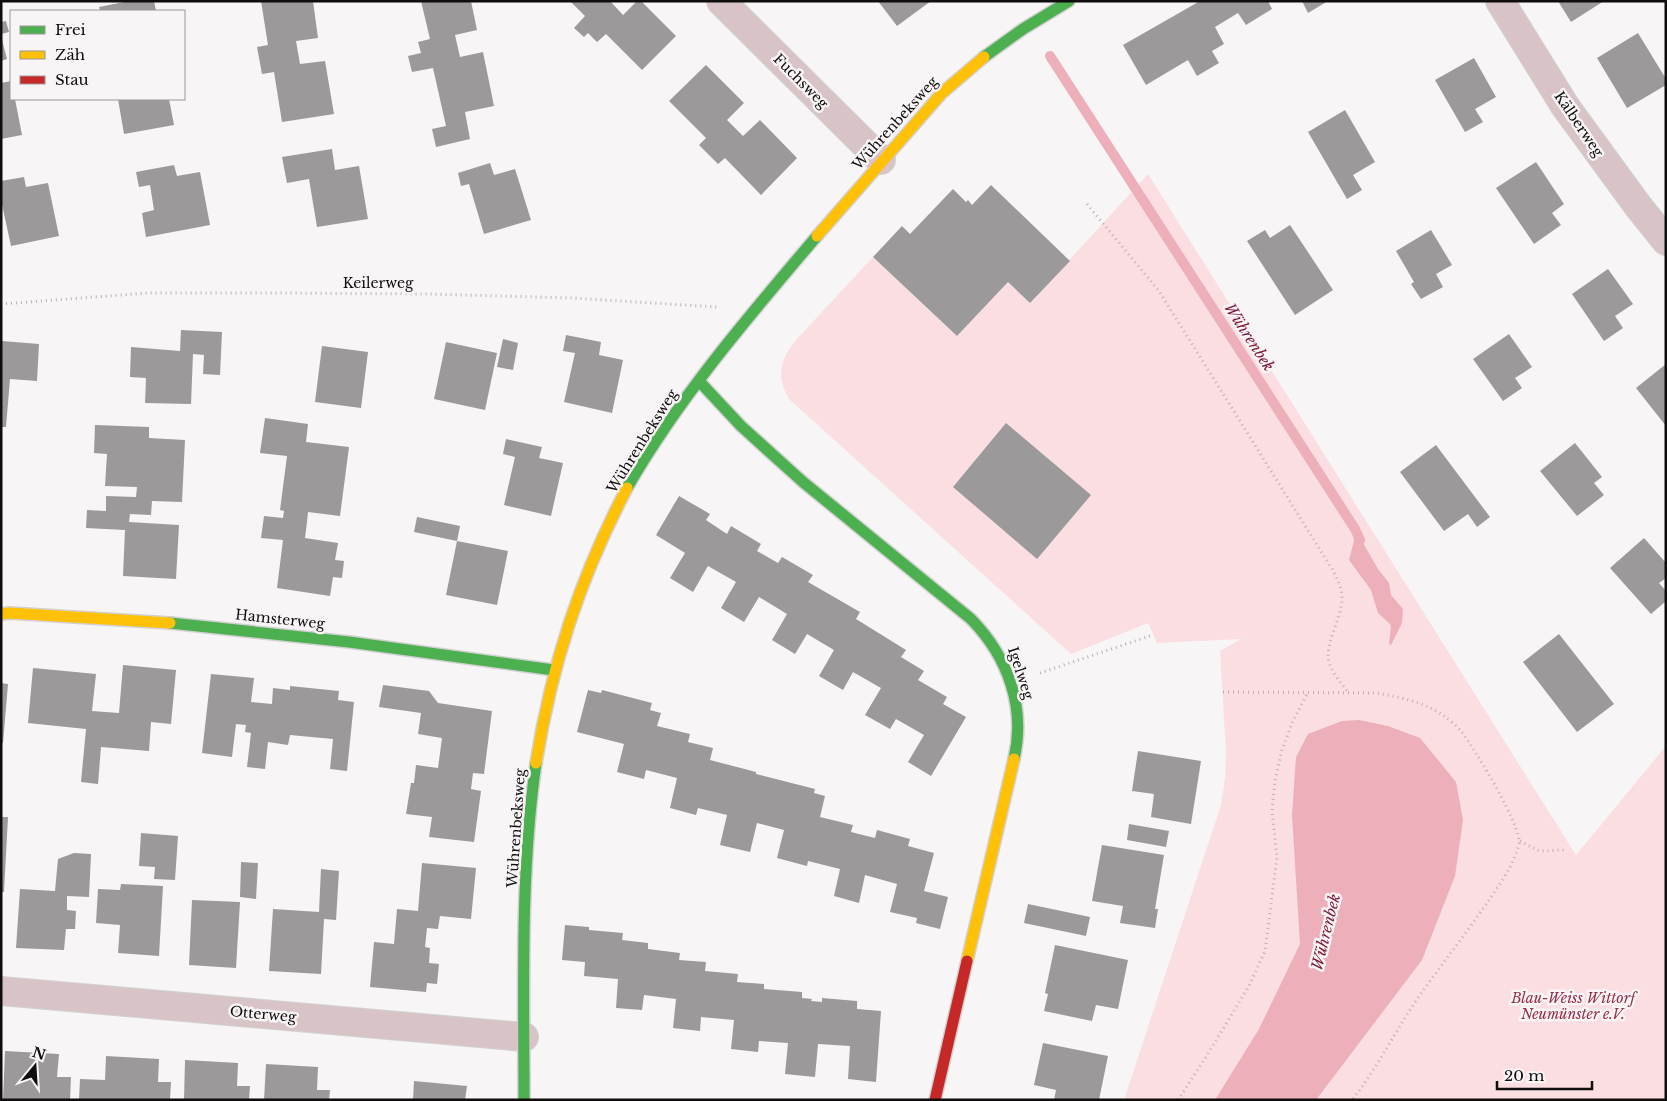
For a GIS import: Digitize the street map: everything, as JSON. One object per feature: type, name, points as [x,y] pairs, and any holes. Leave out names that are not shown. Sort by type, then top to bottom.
[{"type":"street","name":"Fuchsweg","points":[[721,1],[881,160]]},
{"type":"street","name":"Wührenbeksweg","points":[[524,1100],[528,838],[534,774],[543,718],[554,670],[574,606],[594,555],[628,486],[665,427],[699,381],[755,309],[881,160],[950,85],[1020,31],[1069,1]]},
{"type":"street","name":"Kälberweg","points":[[1500,1],[1565,106],[1666,241]]},
{"type":"street","name":"Igelweg","points":[[699,381],[741,426],[803,482],[985,632],[1004,662],[1011,682],[1018,722],[1016,751],[935,1100]]},
{"type":"street","name":"Hamsterweg","points":[[1,614],[10,613],[199,626],[349,642],[554,670]]},
{"type":"street","name":"Otterweg","points":[[1,991],[524,1037]]},
{"type":"path","points":[[1087,204],[1159,291],[1332,569],[1339,583],[1342,596],[1338,621],[1329,646],[1329,661],[1336,677],[1348,692]]},
{"type":"path","name":"Keilerweg","points":[[1,304],[148,293],[429,294],[572,298],[755,309]]},
{"type":"path","points":[[1011,682],[1154,635]]},
{"type":"path","points":[[1222,692],[1376,693],[1398,697],[1423,705],[1443,715],[1460,729],[1494,783],[1510,814],[1520,841],[1515,857],[1500,885],[1454,951],[1421,993],[1378,1063],[1352,1100]]},
{"type":"path","points":[[1178,1100],[1249,986],[1265,951],[1277,857],[1272,810],[1275,781],[1282,750],[1292,722],[1308,692]]},
{"type":"path","points":[[1520,841],[1539,851],[1567,850]]},
{"type":"green space","name":"Blau-Weiss Wittorf Neumünster e.V.","points":[[1148,174],[1576,855],[1666,746],[1666,1100],[1124,1100],[1221,805],[1226,753],[1220,651],[1241,639],[1157,643],[1148,623],[1071,654],[789,399],[781,376],[783,362],[795,341],[873,257],[957,336],[1008,282],[1030,303]]},
{"type":"water","points":[[1355,529],[1378,569],[1389,583],[1391,595],[1403,609],[1402,623],[1391,645],[1389,644],[1390,624],[1378,613],[1371,590],[1349,560]]},
{"type":"water","points":[[1359,720],[1388,726],[1420,738],[1456,782],[1463,820],[1455,876],[1422,960],[1316,1100],[1215,1100],[1259,1029],[1300,944],[1292,815],[1296,757],[1308,734],[1342,721]]},
{"type":"building","points":[[129,1],[154,1],[156,10],[100,10],[99,7]]},
{"type":"building","points":[[261,1],[313,1],[318,38],[296,41],[300,64],[325,61],[334,114],[282,122],[274,72],[262,74],[257,47],[268,45]]},
{"type":"building","points":[[421,1],[471,1],[477,30],[455,35],[460,57],[483,52],[494,106],[465,112],[470,139],[436,147],[432,129],[446,126],[433,68],[412,72],[408,56],[421,53],[418,42],[430,39]]},
{"type":"building","points":[[570,1],[610,1],[623,15],[637,1],[641,1],[676,36],[642,70],[606,34],[597,42],[588,33],[584,37],[574,28],[585,16]]},
{"type":"building","points":[[878,1],[931,1],[897,26]]},
{"type":"building","points":[[1200,1],[1268,1],[1272,9],[1246,25],[1238,13],[1215,27],[1224,44],[1212,51],[1219,63],[1197,76],[1188,60],[1146,85],[1123,45]]},
{"type":"building","points":[[1302,1],[1328,1],[1308,13]]},
{"type":"building","points":[[1558,1],[1604,1],[1571,22]]},
{"type":"building","points":[[6,21],[9,32],[1,34],[1,22]]},
{"type":"building","points":[[1638,33],[1666,79],[1666,85],[1627,108],[1597,58]]},
{"type":"building","points":[[1,36],[7,59],[1,61]]},
{"type":"building","points":[[1474,58],[1496,97],[1475,109],[1483,122],[1465,132],[1435,80]]},
{"type":"building","points":[[706,65],[744,103],[727,120],[743,136],[760,120],[797,158],[761,195],[725,158],[718,164],[699,145],[706,138],[669,101]]},
{"type":"building","points":[[10,81],[10,100],[15,100],[22,135],[1,139],[1,83]]},
{"type":"building","points":[[118,100],[169,100],[174,125],[124,134]]},
{"type":"building","points":[[1345,110],[1375,162],[1353,175],[1362,190],[1347,199],[1308,132]]},
{"type":"building","points":[[332,149],[335,170],[359,166],[368,219],[317,227],[309,179],[287,183],[282,157]]},
{"type":"building","points":[[1536,162],[1564,204],[1552,213],[1561,225],[1534,244],[1496,188]]},
{"type":"building","points":[[490,163],[494,175],[515,169],[531,220],[484,234],[469,184],[461,186],[458,173]]},
{"type":"building","points":[[174,165],[177,176],[200,172],[210,225],[146,237],[142,213],[154,210],[150,185],[139,187],[136,172]]},
{"type":"building","points":[[24,177],[26,187],[48,183],[59,236],[11,246],[1,200],[1,181]]},
{"type":"building","points":[[991,185],[1070,261],[1030,303],[1008,282],[957,336],[873,257],[902,226],[910,234],[953,189],[966,202],[968,200],[972,205]]},
{"type":"building","points":[[1290,225],[1333,290],[1295,315],[1247,241],[1265,230],[1270,238]]},
{"type":"building","points":[[1431,230],[1452,265],[1436,274],[1443,287],[1421,299],[1411,284],[1414,282],[1396,251]]},
{"type":"building","points":[[1608,269],[1633,304],[1615,316],[1623,328],[1604,341],[1572,294]]},
{"type":"building","points":[[181,330],[222,332],[220,375],[203,374],[204,355],[193,354],[191,404],[145,403],[146,378],[130,377],[131,347],[180,351]]},
{"type":"building","points":[[1509,334],[1532,367],[1515,378],[1522,388],[1503,401],[1473,359]]},
{"type":"building","points":[[566,335],[601,342],[599,355],[623,360],[612,413],[564,402],[575,353],[563,351]]},
{"type":"building","points":[[503,339],[518,343],[513,370],[497,367]]},
{"type":"building","points":[[2,341],[39,344],[37,381],[10,379],[6,427],[1,427]]},
{"type":"building","points":[[446,342],[497,353],[485,410],[434,399]]},
{"type":"building","points":[[322,346],[368,352],[361,408],[315,402]]},
{"type":"building","points":[[1666,364],[1666,426],[1636,388]]},
{"type":"building","points":[[265,418],[308,424],[306,442],[349,447],[340,516],[308,512],[305,538],[338,543],[335,560],[344,561],[342,578],[333,577],[330,596],[277,588],[283,540],[261,538],[264,516],[283,518],[284,511],[280,510],[287,456],[260,453]]},
{"type":"building","points":[[1006,423],[1091,495],[1037,559],[953,487]]},
{"type":"building","points":[[95,425],[149,427],[149,438],[185,440],[182,502],[152,501],[151,515],[130,514],[129,522],[179,525],[176,579],[123,576],[125,530],[86,528],[87,510],[106,511],[106,496],[136,497],[137,487],[105,486],[107,454],[94,453]]},
{"type":"building","points":[[506,439],[542,447],[539,458],[563,463],[551,516],[504,505],[515,457],[503,454]]},
{"type":"building","points":[[1575,443],[1602,477],[1594,483],[1604,495],[1577,516],[1540,471]]},
{"type":"building","points":[[1436,445],[1490,517],[1477,527],[1468,514],[1444,531],[1400,472]]},
{"type":"building","points":[[679,496],[710,514],[706,520],[727,534],[731,526],[761,544],[757,551],[778,563],[782,557],[813,575],[808,582],[860,612],[856,619],[906,650],[901,657],[924,671],[918,680],[947,697],[943,704],[966,717],[931,776],[908,762],[924,735],[896,719],[890,729],[865,715],[881,688],[853,672],[843,690],[819,676],[834,650],[807,634],[795,654],[772,640],[787,614],[759,597],[744,622],[721,608],[736,582],[708,566],[693,592],[670,578],[685,553],[656,535]]},
{"type":"building","points":[[417,517],[460,526],[457,541],[414,532]]},
{"type":"building","points":[[1644,538],[1666,563],[1666,578],[1659,583],[1666,591],[1666,601],[1651,614],[1610,568]]},
{"type":"building","points":[[457,541],[508,551],[497,605],[446,595]]},
{"type":"building","points":[[1559,634],[1614,704],[1577,732],[1523,662]]},
{"type":"building","points":[[123,665],[176,670],[171,724],[151,722],[149,751],[101,747],[98,784],[81,782],[86,729],[28,723],[33,668],[96,674],[92,711],[119,713]]},
{"type":"building","points":[[211,674],[254,678],[251,702],[272,704],[273,688],[290,690],[290,686],[339,691],[338,700],[354,702],[347,771],[330,769],[333,739],[290,735],[288,745],[268,742],[265,769],[247,767],[251,733],[245,732],[246,725],[236,724],[232,757],[202,753]]},
{"type":"building","points":[[1,683],[8,684],[3,743],[1,743]]},
{"type":"building","points":[[383,685],[429,691],[438,703],[492,711],[484,774],[473,773],[471,789],[481,791],[474,842],[429,837],[432,817],[406,814],[411,783],[414,783],[416,765],[438,768],[442,738],[418,734],[421,713],[379,707]]},
{"type":"building","points":[[588,690],[601,693],[602,690],[652,703],[650,710],[661,713],[657,726],[690,734],[688,742],[713,748],[710,760],[815,789],[814,793],[825,796],[820,817],[853,825],[851,832],[875,838],[877,830],[910,839],[908,846],[934,853],[924,891],[948,897],[940,929],[916,923],[917,918],[890,912],[897,884],[865,875],[859,903],[834,896],[840,869],[808,861],[807,866],[777,858],[784,830],[757,823],[750,852],[720,845],[727,815],[698,808],[696,815],[670,808],[677,778],[646,770],[644,779],[617,772],[624,744],[577,732]]},
{"type":"building","points":[[1138,751],[1201,761],[1191,824],[1151,817],[1154,794],[1132,791]]},
{"type":"building","points":[[1,817],[8,817],[4,892],[1,892]]},
{"type":"building","points":[[1129,824],[1169,831],[1166,847],[1127,840]]},
{"type":"building","points":[[141,833],[178,836],[175,880],[154,879],[155,867],[139,866]]},
{"type":"building","points":[[1102,845],[1164,855],[1155,909],[1158,909],[1155,928],[1120,923],[1123,906],[1092,901]]},
{"type":"building","points":[[74,853],[91,854],[89,897],[67,896],[67,910],[76,911],[75,929],[66,929],[64,950],[16,948],[20,889],[55,891],[58,859]]},
{"type":"building","points":[[241,862],[258,863],[256,899],[240,897]]},
{"type":"building","points":[[422,863],[476,868],[471,919],[440,916],[438,929],[427,928],[425,947],[430,948],[429,963],[439,964],[437,984],[427,983],[426,992],[370,987],[374,942],[394,944],[397,909],[418,911]]},
{"type":"building","points":[[321,869],[339,871],[336,920],[324,919],[321,974],[269,971],[273,909],[319,912]]},
{"type":"building","points":[[121,884],[163,886],[159,956],[118,953],[120,925],[96,923],[98,889],[120,890]]},
{"type":"building","points":[[192,900],[240,902],[236,968],[189,965]]},
{"type":"building","points":[[1028,904],[1090,917],[1086,936],[1024,923]]},
{"type":"building","points":[[565,925],[589,927],[589,930],[623,933],[622,940],[648,943],[648,949],[680,953],[679,960],[706,962],[705,971],[738,974],[737,982],[764,984],[764,989],[802,992],[802,998],[812,999],[811,1001],[822,1002],[822,998],[857,1001],[857,1009],[881,1011],[876,1082],[848,1079],[850,1046],[818,1044],[815,1077],[785,1074],[788,1043],[759,1041],[758,1052],[731,1049],[734,1020],[701,1017],[700,1031],[673,1028],[676,999],[644,995],[642,1010],[616,1008],[618,979],[584,976],[585,962],[562,960]]},
{"type":"building","points":[[1055,945],[1128,960],[1118,1009],[1096,1005],[1092,1021],[1044,1011],[1048,994],[1045,993]]},
{"type":"building","points":[[1043,1043],[1108,1056],[1099,1100],[1054,1100],[1056,1090],[1034,1085]]},
{"type":"building","points":[[5,1051],[59,1054],[57,1077],[71,1077],[70,1100],[3,1100]]},
{"type":"building","points":[[106,1056],[159,1059],[158,1082],[171,1082],[170,1100],[79,1100],[80,1079],[105,1080]]},
{"type":"building","points":[[185,1060],[238,1063],[237,1086],[250,1086],[249,1100],[184,1100]]},
{"type":"building","points":[[266,1064],[318,1067],[317,1090],[330,1090],[329,1100],[264,1100]]},
{"type":"building","points":[[414,1081],[467,1086],[465,1100],[413,1100]]},
{"type":"waterway","name":"Wührenbek","points":[[1050,56],[1355,529],[1360,540]]},
{"type":"traffic: fast","points":[[984,57],[1023,29],[1069,1]]},
{"type":"traffic: fast","points":[[627,488],[669,421],[692,389],[817,236]]},
{"type":"traffic: fast","points":[[699,381],[741,426],[803,482],[971,619],[984,634],[1004,666],[1011,684],[1018,721],[1014,759]]},
{"type":"traffic: fast","points":[[170,623],[349,642],[554,670]]},
{"type":"traffic: fast","points":[[524,1100],[525,889],[527,847],[536,763]]},
{"type":"traffic: slow","points":[[817,236],[942,93],[984,57]]},
{"type":"traffic: slow","points":[[536,763],[550,690],[570,622],[595,555],[627,488]]},
{"type":"traffic: slow","points":[[1,614],[170,623]]},
{"type":"traffic: slow","points":[[967,961],[1014,759]]},
{"type":"traffic: jam","points":[[935,1100],[967,961]]}]
